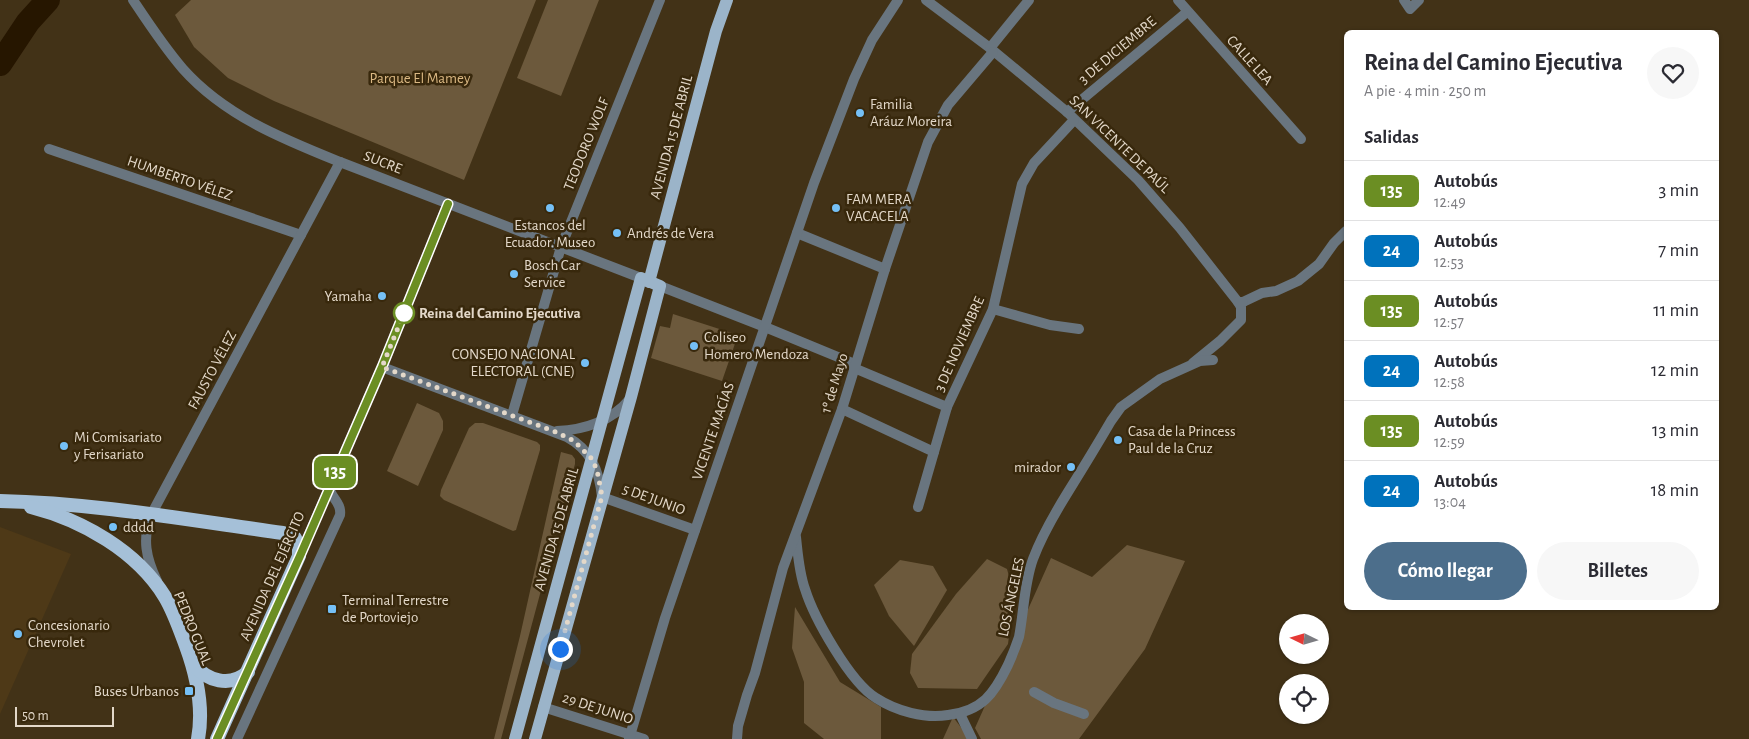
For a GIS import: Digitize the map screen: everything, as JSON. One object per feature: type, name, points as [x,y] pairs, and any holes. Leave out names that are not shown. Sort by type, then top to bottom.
[{"type":"highway","name":"PEDRO GUAL","points":[[3,501],[67,504],[283,533],[295,538],[300,556]]},
{"type":"highway","name":"PEDRO GUAL","points":[[3,501],[62,517],[95,533],[114,545],[138,565],[165,597],[193,664],[201,704],[201,725],[198,739]]},
{"type":"highway","name":"AVENIDA DEL EJÉRCITO","points":[[217,739],[300,556]]},
{"type":"highway","points":[[193,664],[204,675],[219,681],[235,680],[248,672]]},
{"type":"main road","name":"AVENIDA 15 DE ABRIL","points":[[515,739],[603,420],[650,282],[714,40],[727,0]]},
{"type":"main road","name":"AVENIDA 15 DE ABRIL","points":[[535,739],[631,397],[650,282]]},
{"type":"street","name":"SUCRE","points":[[134,0],[171,55],[184,70],[227,107],[273,134],[340,162],[765,327],[947,408]]},
{"type":"street","name":"TEODORO WOLF","points":[[512,415],[561,247],[660,0]]},
{"type":"street","name":"VICENTE MACÍAS","points":[[629,736],[665,618],[797,233],[854,79],[872,40],[898,0]]},
{"type":"street","name":"SAN VICENTE DE PAÚL","points":[[926,0],[991,50],[1070,116],[1145,187],[1240,302]]},
{"type":"street","name":"1º de Mayo","points":[[736,739],[778,586],[842,409],[885,269],[928,142],[948,105],[1029,0]]},
{"type":"street","points":[[1407,4],[1419,0]]},
{"type":"street","name":"3 DE DICIEMBRE","points":[[1070,116],[1184,4]]},
{"type":"street","name":"CALLE LEA","points":[[1184,4],[1301,139]]},
{"type":"street","name":"3 DE NOVIEMBRE","points":[[918,507],[947,408],[993,309],[1016,202],[1022,184],[1034,163],[1070,116]]},
{"type":"street","name":"HUMBERTO VÉLEZ","points":[[49,149],[301,235]]},
{"type":"street","name":"FAUSTO VÉLEZ","points":[[165,597],[155,577],[146,551],[146,536],[151,515],[340,162]]},
{"type":"street","name":"AVENIDA DEL EJÉRCITO","points":[[300,556],[382,367],[448,204]]},
{"type":"street","points":[[797,233],[885,269]]},
{"type":"street","points":[[1190,365],[1220,341],[1241,320],[1240,302],[1262,293],[1276,291],[1298,281],[1319,264],[1334,243],[1344,233]]},
{"type":"street","points":[[993,309],[1050,325],[1079,329]]},
{"type":"street","name":"LOS ÁNGELES","points":[[796,535],[799,568],[805,590],[844,663],[864,690],[877,699],[910,712],[926,715],[943,716],[972,710],[996,689],[1000,681],[1018,639],[1029,574],[1039,544],[1054,515],[1111,421],[1121,407],[1160,379],[1200,361],[1213,360]]},
{"type":"street","points":[[382,367],[512,415],[574,441],[592,459],[597,470],[602,496]]},
{"type":"street","points":[[556,432],[580,429],[603,420],[620,410],[631,397]]},
{"type":"street","points":[[842,409],[934,452]]},
{"type":"street","points":[[237,739],[340,515],[340,506],[331,495],[330,484]]},
{"type":"street","name":"5 DE JUNIO","points":[[602,496],[695,530]]},
{"type":"street","points":[[1034,692],[1054,703],[1084,714]]},
{"type":"street","name":"29 DE JUNIO","points":[[544,707],[629,736],[644,739]]},
{"type":"street","points":[[960,714],[972,739]]},
{"type":"shaded area","name":"Concesionario Chevrolet","points":[[0,527],[71,554],[0,714]]},
{"type":"green space","name":"Parque El Mamey","points":[[191,0],[536,0],[464,180],[274,101],[228,78],[194,47],[175,15]]},
{"type":"green space","points":[[548,0],[599,0],[561,96],[517,78]]},
{"type":"green space","name":"Coliseo Homero Mendoza","points":[[673,314],[738,335],[722,381],[651,358],[660,326],[670,328]]},
{"type":"green space","points":[[417,403],[439,413],[443,421],[443,430],[418,486],[387,471]]},
{"type":"green space","points":[[475,423],[483,423],[537,442],[540,445],[516,530],[513,531],[444,500],[440,496],[469,428]]},
{"type":"green space","points":[[561,452],[572,455],[575,459],[575,464],[501,739],[494,739],[520,636]]},
{"type":"green space","points":[[1127,545],[1185,561],[1145,649],[1079,739],[981,739],[975,728],[1051,558],[1092,577]]},
{"type":"green space","points":[[987,559],[1007,569],[1014,595],[1008,644],[977,689],[918,688],[910,673],[912,654],[956,594]]},
{"type":"green space","points":[[900,560],[933,566],[947,590],[914,646],[889,616],[874,585]]},
{"type":"green space","points":[[795,607],[840,682],[881,707],[881,739],[824,739],[804,723],[804,682],[792,648]]},
{"type":"green space","points":[[953,717],[970,739],[943,739]]},
{"type":"waterway","points":[[0,64],[28,22],[48,0]]},
{"type":"bus line","name":"135","points":[[217,739],[300,556],[382,367],[448,204]]},
{"type":"place","name":"Familia Aráuz Moreira","points":[[860,113]]},
{"type":"place","name":"Estancos del Ecuador. Museo","points":[[550,208]]},
{"type":"place","name":"FAM MERA VACACELA","points":[[836,208]]},
{"type":"place","name":"Andrés de Vera","points":[[617,233]]},
{"type":"place","name":"Bosch Car Service","points":[[514,274]]},
{"type":"place","name":"Yamaha","points":[[382,296]]},
{"type":"place","name":"Reina del Camino Ejecutiva","points":[[404,313]]},
{"type":"place","name":"Coliseo Homero Mendoza","points":[[694,346]]},
{"type":"place","name":"CONSEJO NACIONAL ELECTORAL (CNE)","points":[[585,363]]},
{"type":"place","name":"Casa de la Princess Paul de la Cruz","points":[[1118,440]]},
{"type":"place","name":"Mi Comisariato y Ferisariato","points":[[64,446]]},
{"type":"place","name":"mirador","points":[[1071,467]]},
{"type":"place","name":"dddd","points":[[113,527]]},
{"type":"place","name":"Terminal Terrestre de Portoviejo","points":[[332,609]]},
{"type":"place","name":"Concesionario Chevrolet","points":[[18,634]]},
{"type":"place","name":"Buses Urbanos","points":[[189,691]]},
{"type":"route","points":[[404,313],[382,367],[556,432],[581,446],[592,459],[597,470],[602,496],[560,649]]}]
